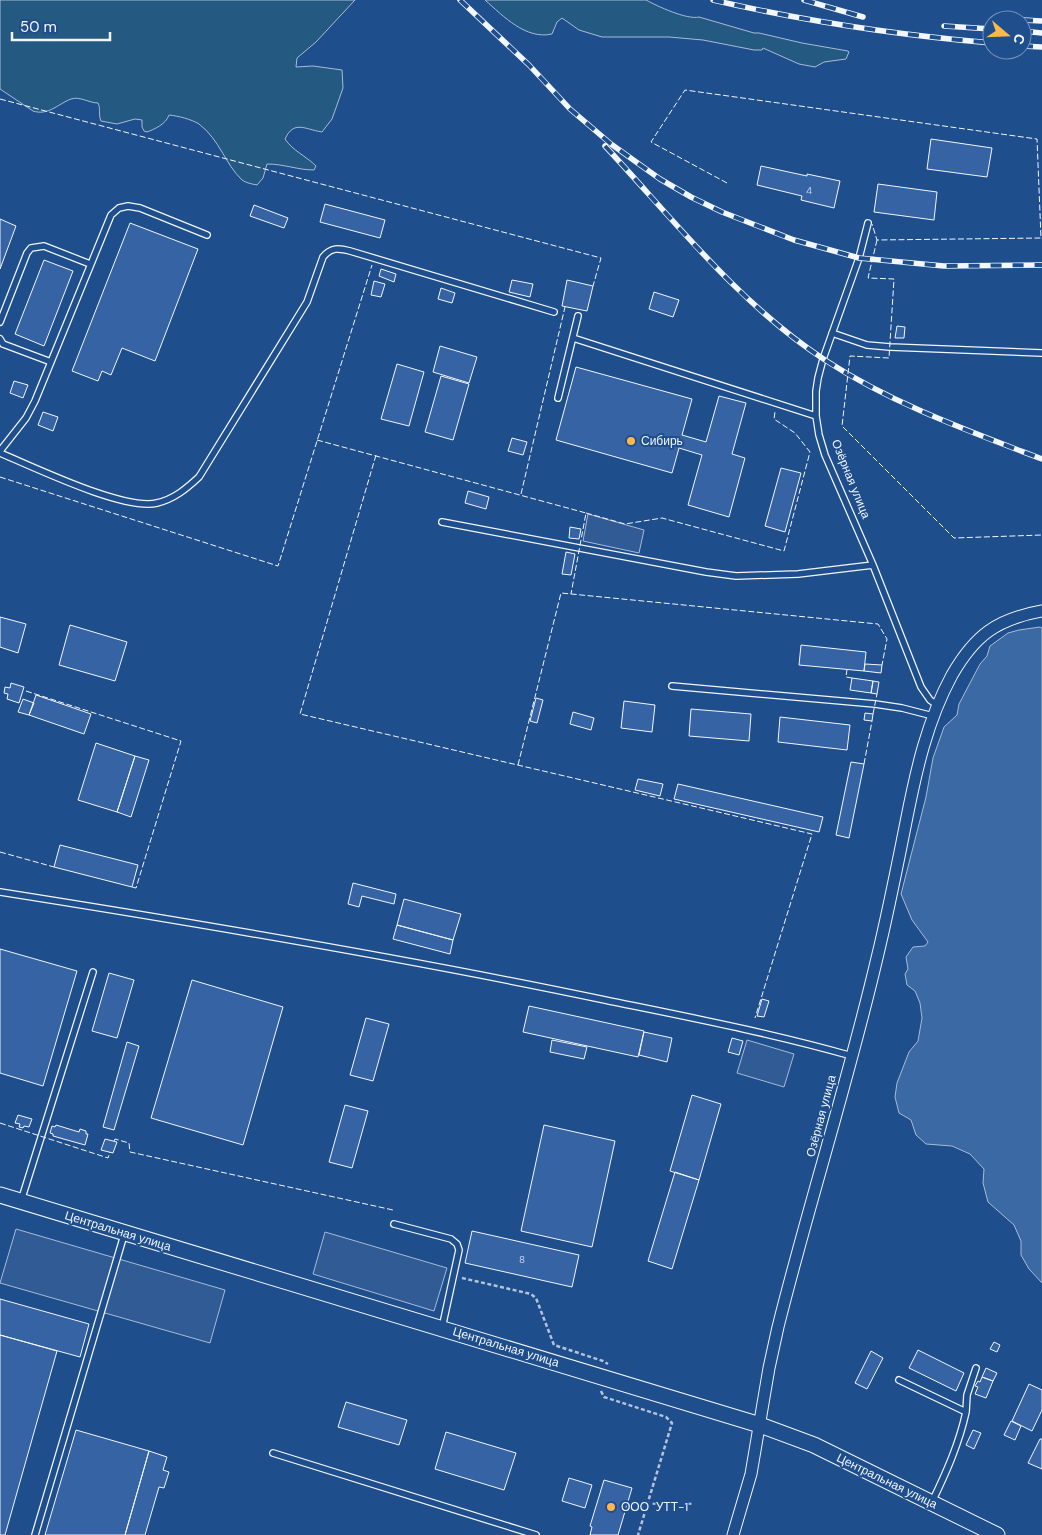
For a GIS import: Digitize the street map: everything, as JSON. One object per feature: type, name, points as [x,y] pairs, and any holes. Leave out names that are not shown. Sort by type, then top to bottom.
[{"type":"street","name":"Озёрная улица","points":[[732,1535],[751,1474],[778,1327],[879,950],[916,774],[935,710],[953,674],[968,650],[983,634],[1001,623],[1023,614],[1042,611]]},
{"type":"street","name":"Центральная улица","points":[[0,1195],[760,1425],[814,1445],[997,1535]]},
{"type":"lane","points":[[207,235],[140,208],[128,206],[119,208],[110,215],[30,410],[0,452],[85,488],[124,501],[156,504],[174,498],[198,477],[208,462],[307,302],[323,257],[333,249],[350,251],[554,312]]},
{"type":"lane","name":"Озёрная улица","points":[[868,223],[864,243],[818,378],[816,416],[825,455],[873,564],[921,687],[935,710]]},
{"type":"lane","points":[[0,322],[27,252],[31,248],[44,246],[90,264]]},
{"type":"lane","points":[[558,398],[578,316]]},
{"type":"lane","points":[[832,333],[867,345],[1042,353]]},
{"type":"lane","points":[[573,338],[816,416]]},
{"type":"lane","points":[[0,340],[3,344],[50,362]]},
{"type":"lane","points":[[442,522],[736,576],[798,574],[873,564]]},
{"type":"lane","points":[[672,686],[935,710]]},
{"type":"lane","points":[[0,892],[207,925],[476,973],[781,1037],[852,1056]]},
{"type":"lane","points":[[21,1201],[93,972]]},
{"type":"lane","points":[[394,1224],[451,1239],[457,1244],[459,1250],[442,1328]]},
{"type":"lane","points":[[35,1535],[124,1232]]},
{"type":"lane","points":[[931,1502],[960,1436],[966,1412],[967,1395],[976,1368]]},
{"type":"lane","points":[[899,1380],[966,1412]]},
{"type":"lane","points":[[273,1453],[536,1535]]},
{"type":"shaded area","points":[[0,0],[355,0],[316,42],[297,58],[296,67],[313,66],[342,70],[343,88],[332,119],[322,132],[300,127],[292,129],[285,139],[316,166],[314,170],[267,164],[263,178],[257,185],[247,183],[236,174],[206,130],[188,119],[169,115],[163,124],[147,132],[142,127],[142,120],[135,119],[117,124],[101,121],[98,103],[78,98],[71,99],[48,111],[33,111],[0,89]]},
{"type":"shaded area","points":[[485,0],[646,0],[680,15],[699,17],[754,33],[849,52],[846,59],[824,62],[815,67],[799,64],[763,48],[762,50],[754,50],[703,40],[669,37],[602,37],[579,30],[562,18],[557,22],[552,34],[542,35],[524,30],[499,13]]},
{"type":"shaded area","points":[[588,514],[644,530],[639,553],[583,541]]},
{"type":"shaded area","points":[[1042,628],[1042,1283],[1029,1269],[1021,1255],[1021,1241],[1014,1225],[988,1202],[983,1183],[984,1169],[970,1154],[952,1146],[926,1144],[916,1135],[911,1120],[899,1113],[895,1097],[897,1083],[909,1052],[918,1041],[922,1018],[920,1003],[915,991],[907,985],[905,974],[908,969],[906,957],[913,947],[925,946],[928,942],[912,920],[901,894],[926,797],[933,758],[944,727],[957,715],[959,704],[980,664],[987,656],[990,646],[1008,633]]},
{"type":"shaded area","points":[[747,1040],[794,1054],[784,1087],[737,1073]]},
{"type":"shaded area","points":[[16,1229],[225,1290],[210,1343],[0,1283]]},
{"type":"shaded area","points":[[325,1232],[447,1268],[434,1311],[313,1274]]},
{"type":"building","points":[[931,139],[992,148],[987,177],[927,169]]},
{"type":"building","points":[[761,166],[840,181],[834,208],[801,200],[802,196],[757,185]]},
{"type":"building","points":[[878,184],[937,192],[934,220],[874,212]]},
{"type":"building","points":[[325,204],[385,220],[380,238],[320,222]]},
{"type":"building","points":[[254,205],[288,218],[284,228],[250,216]]},
{"type":"building","points":[[0,219],[16,226],[0,269]]},
{"type":"building","points":[[130,223],[198,249],[155,361],[122,348],[111,375],[102,371],[98,381],[72,371]]},
{"type":"building","points":[[44,260],[73,271],[44,346],[15,334]]},
{"type":"building","points":[[381,269],[396,274],[394,282],[379,276]]},
{"type":"building","points":[[512,280],[533,284],[530,297],[509,292]]},
{"type":"building","points":[[567,280],[593,286],[587,311],[562,306]]},
{"type":"building","points":[[374,281],[385,284],[381,297],[371,295]]},
{"type":"building","points":[[441,288],[455,293],[452,303],[438,299]]},
{"type":"building","points":[[654,292],[679,300],[673,317],[649,309]]},
{"type":"building","points":[[897,326],[905,327],[904,338],[895,338]]},
{"type":"building","points":[[440,346],[477,357],[469,383],[433,372]]},
{"type":"building","points":[[397,364],[424,372],[409,426],[381,419]]},
{"type":"building","name":"Сибирь","points":[[576,367],[692,399],[682,435],[706,442],[719,396],[746,403],[732,454],[745,458],[729,517],[688,505],[702,455],[679,448],[672,473],[556,440]]},
{"type":"building","points":[[441,376],[469,384],[453,440],[425,432]]},
{"type":"building","points":[[14,381],[28,385],[23,398],[10,393]]},
{"type":"building","points":[[43,412],[58,417],[53,431],[38,425]]},
{"type":"building","points":[[512,438],[527,442],[523,455],[508,451]]},
{"type":"building","points":[[781,468],[801,473],[785,532],[765,526]]},
{"type":"building","points":[[468,491],[489,497],[486,509],[465,503]]},
{"type":"building","points":[[570,527],[581,529],[579,539],[569,538]]},
{"type":"building","points":[[566,552],[575,554],[571,575],[562,574]]},
{"type":"building","points":[[0,617],[26,624],[18,653],[0,647]]},
{"type":"building","points":[[70,625],[127,642],[115,681],[59,665]]},
{"type":"building","points":[[801,645],[866,652],[864,671],[799,665]]},
{"type":"building","points":[[865,664],[882,665],[881,673],[864,671]]},
{"type":"building","points":[[852,678],[873,681],[871,693],[850,690]]},
{"type":"building","points":[[873,681],[879,682],[877,694],[871,693]]},
{"type":"building","points":[[11,683],[24,687],[19,703],[7,699],[8,694],[4,693],[5,687],[10,688]]},
{"type":"building","points":[[36,695],[91,714],[84,734],[29,715]]},
{"type":"building","points":[[536,698],[543,700],[537,723],[530,721]]},
{"type":"building","points":[[23,699],[34,703],[29,715],[18,712]]},
{"type":"building","points":[[624,701],[655,705],[652,732],[621,728]]},
{"type":"building","points":[[691,709],[751,714],[749,741],[689,736]]},
{"type":"building","points":[[573,712],[594,718],[591,730],[570,724]]},
{"type":"building","points":[[865,713],[873,714],[872,721],[864,720]]},
{"type":"building","points":[[780,717],[850,725],[847,750],[778,742]]},
{"type":"building","points":[[96,743],[135,756],[117,812],[78,800]]},
{"type":"building","points":[[135,756],[149,760],[131,817],[117,812]]},
{"type":"building","points":[[851,762],[864,764],[849,838],[836,835]]},
{"type":"building","points":[[638,779],[663,784],[660,796],[635,790]]},
{"type":"building","points":[[678,784],[823,817],[819,832],[674,799]]},
{"type":"building","points":[[60,845],[138,865],[132,887],[54,867]]},
{"type":"building","points":[[353,883],[396,894],[394,904],[362,896],[359,907],[348,904]]},
{"type":"building","points":[[404,899],[461,914],[453,940],[397,925]]},
{"type":"building","points":[[397,925],[453,940],[450,954],[393,939]]},
{"type":"building","points":[[0,949],[77,971],[43,1086],[0,1073]]},
{"type":"building","points":[[109,973],[134,980],[117,1038],[92,1031]]},
{"type":"building","points":[[192,980],[283,1007],[243,1145],[151,1118]]},
{"type":"building","points":[[762,999],[769,1001],[764,1017],[757,1016]]},
{"type":"building","points":[[529,1006],[644,1031],[638,1057],[523,1032]]},
{"type":"building","points":[[366,1018],[389,1024],[373,1081],[350,1075]]},
{"type":"building","points":[[644,1032],[672,1038],[667,1062],[639,1055]]},
{"type":"building","points":[[732,1038],[743,1041],[739,1055],[728,1052]]},
{"type":"building","points":[[552,1040],[587,1047],[584,1059],[550,1052]]},
{"type":"building","points":[[127,1042],[139,1046],[114,1130],[103,1127]]},
{"type":"building","points":[[692,1095],[721,1104],[699,1180],[670,1171]]},
{"type":"building","points":[[345,1105],[368,1111],[352,1168],[329,1162]]},
{"type":"building","points":[[18,1115],[32,1119],[29,1127],[19,1127],[20,1124],[15,1123]]},
{"type":"building","points":[[56,1125],[79,1132],[80,1129],[86,1131],[86,1134],[88,1134],[85,1145],[53,1136],[50,1133],[52,1126],[55,1127]]},
{"type":"building","points":[[544,1125],[615,1141],[592,1247],[521,1231]]},
{"type":"building","points":[[105,1139],[117,1142],[113,1153],[101,1150]]},
{"type":"building","points":[[675,1172],[699,1180],[672,1269],[648,1261]]},
{"type":"building","points":[[472,1231],[579,1255],[572,1287],[465,1263]]},
{"type":"building","points":[[0,1299],[89,1324],[80,1357],[0,1335]]},
{"type":"building","points":[[0,1335],[57,1351],[5,1535],[0,1535]]},
{"type":"building","points":[[994,1342],[1000,1345],[997,1352],[990,1349]]},
{"type":"building","points":[[918,1350],[964,1373],[956,1391],[909,1368]]},
{"type":"building","points":[[871,1351],[883,1358],[867,1389],[855,1383]]},
{"type":"building","points":[[986,1368],[997,1373],[993,1381],[982,1377]]},
{"type":"building","points":[[982,1377],[993,1381],[986,1398],[975,1394],[978,1387],[975,1386]]},
{"type":"building","points":[[1029,1384],[1042,1390],[1042,1410],[1032,1431],[1012,1421]]},
{"type":"building","points":[[346,1402],[407,1420],[399,1445],[338,1427]]},
{"type":"building","points":[[1011,1421],[1021,1426],[1015,1440],[1004,1435]]},
{"type":"building","points":[[76,1430],[149,1451],[125,1535],[45,1535]]},
{"type":"building","points":[[973,1430],[981,1433],[974,1449],[966,1445]]},
{"type":"building","points":[[446,1432],[516,1453],[504,1490],[435,1469]]},
{"type":"building","points":[[1040,1439],[1042,1439],[1042,1469],[1028,1463]]},
{"type":"building","points":[[149,1451],[167,1457],[163,1470],[169,1472],[164,1488],[159,1487],[145,1535],[125,1535]]},
{"type":"building","points":[[569,1478],[592,1485],[585,1508],[562,1501]]},
{"type":"building","name":"ООО \"УТТ-1\"","points":[[604,1480],[632,1488],[618,1535],[590,1535],[592,1527],[590,1526]]},
{"type":"railway","points":[[460,0],[529,65],[570,109],[611,144],[660,179],[722,212],[794,240],[859,258],[944,266],[1042,265]]},
{"type":"railway","points":[[713,0],[851,26],[982,42]]},
{"type":"railway","points":[[804,0],[863,17]]},
{"type":"railway","points":[[1032,20],[1042,21]]},
{"type":"railway","points":[[944,26],[982,28]]},
{"type":"railway","points":[[1032,32],[1042,33]]},
{"type":"railway","points":[[1032,46],[1042,47]]},
{"type":"railway","points":[[605,146],[709,260],[764,313],[794,338],[825,360],[877,390],[958,427],[1042,459]]},
{"type":"fence","points":[[727,183],[651,142],[685,90],[1037,139],[1041,238],[877,240],[872,224]]},
{"type":"fence","points":[[0,99],[601,258],[593,286]]},
{"type":"fence","points":[[877,240],[868,278],[894,279],[889,358],[850,356],[842,426],[954,538],[1042,535]]},
{"type":"fence","points":[[0,477],[278,566],[372,265]]},
{"type":"fence","points":[[521,494],[565,307]]},
{"type":"fence","points":[[586,513],[625,524],[662,518],[784,551],[810,452],[795,433],[774,419],[775,412]]},
{"type":"fence","points":[[317,440],[586,513],[571,594]]},
{"type":"fence","points":[[376,455],[300,714],[812,834],[755,1018]]},
{"type":"fence","points":[[518,765],[561,593],[878,624],[887,639],[882,665]]},
{"type":"fence","points":[[847,669],[846,677],[852,678]]},
{"type":"fence","points":[[26,691],[181,741],[136,888],[132,887]]},
{"type":"fence","points":[[873,714],[877,694]]},
{"type":"fence","points":[[864,764],[872,721]]},
{"type":"fence","points":[[0,852],[54,867]]},
{"type":"fence","points":[[0,1123],[108,1158],[110,1152]]},
{"type":"fence","points":[[114,1141],[115,1139],[129,1143],[130,1152],[393,1210]]},
{"type":"place","name":"Сибирь","points":[[631,441]]},
{"type":"place","name":"ООО \"УТТ-1\"","points":[[611,1507]]}]
